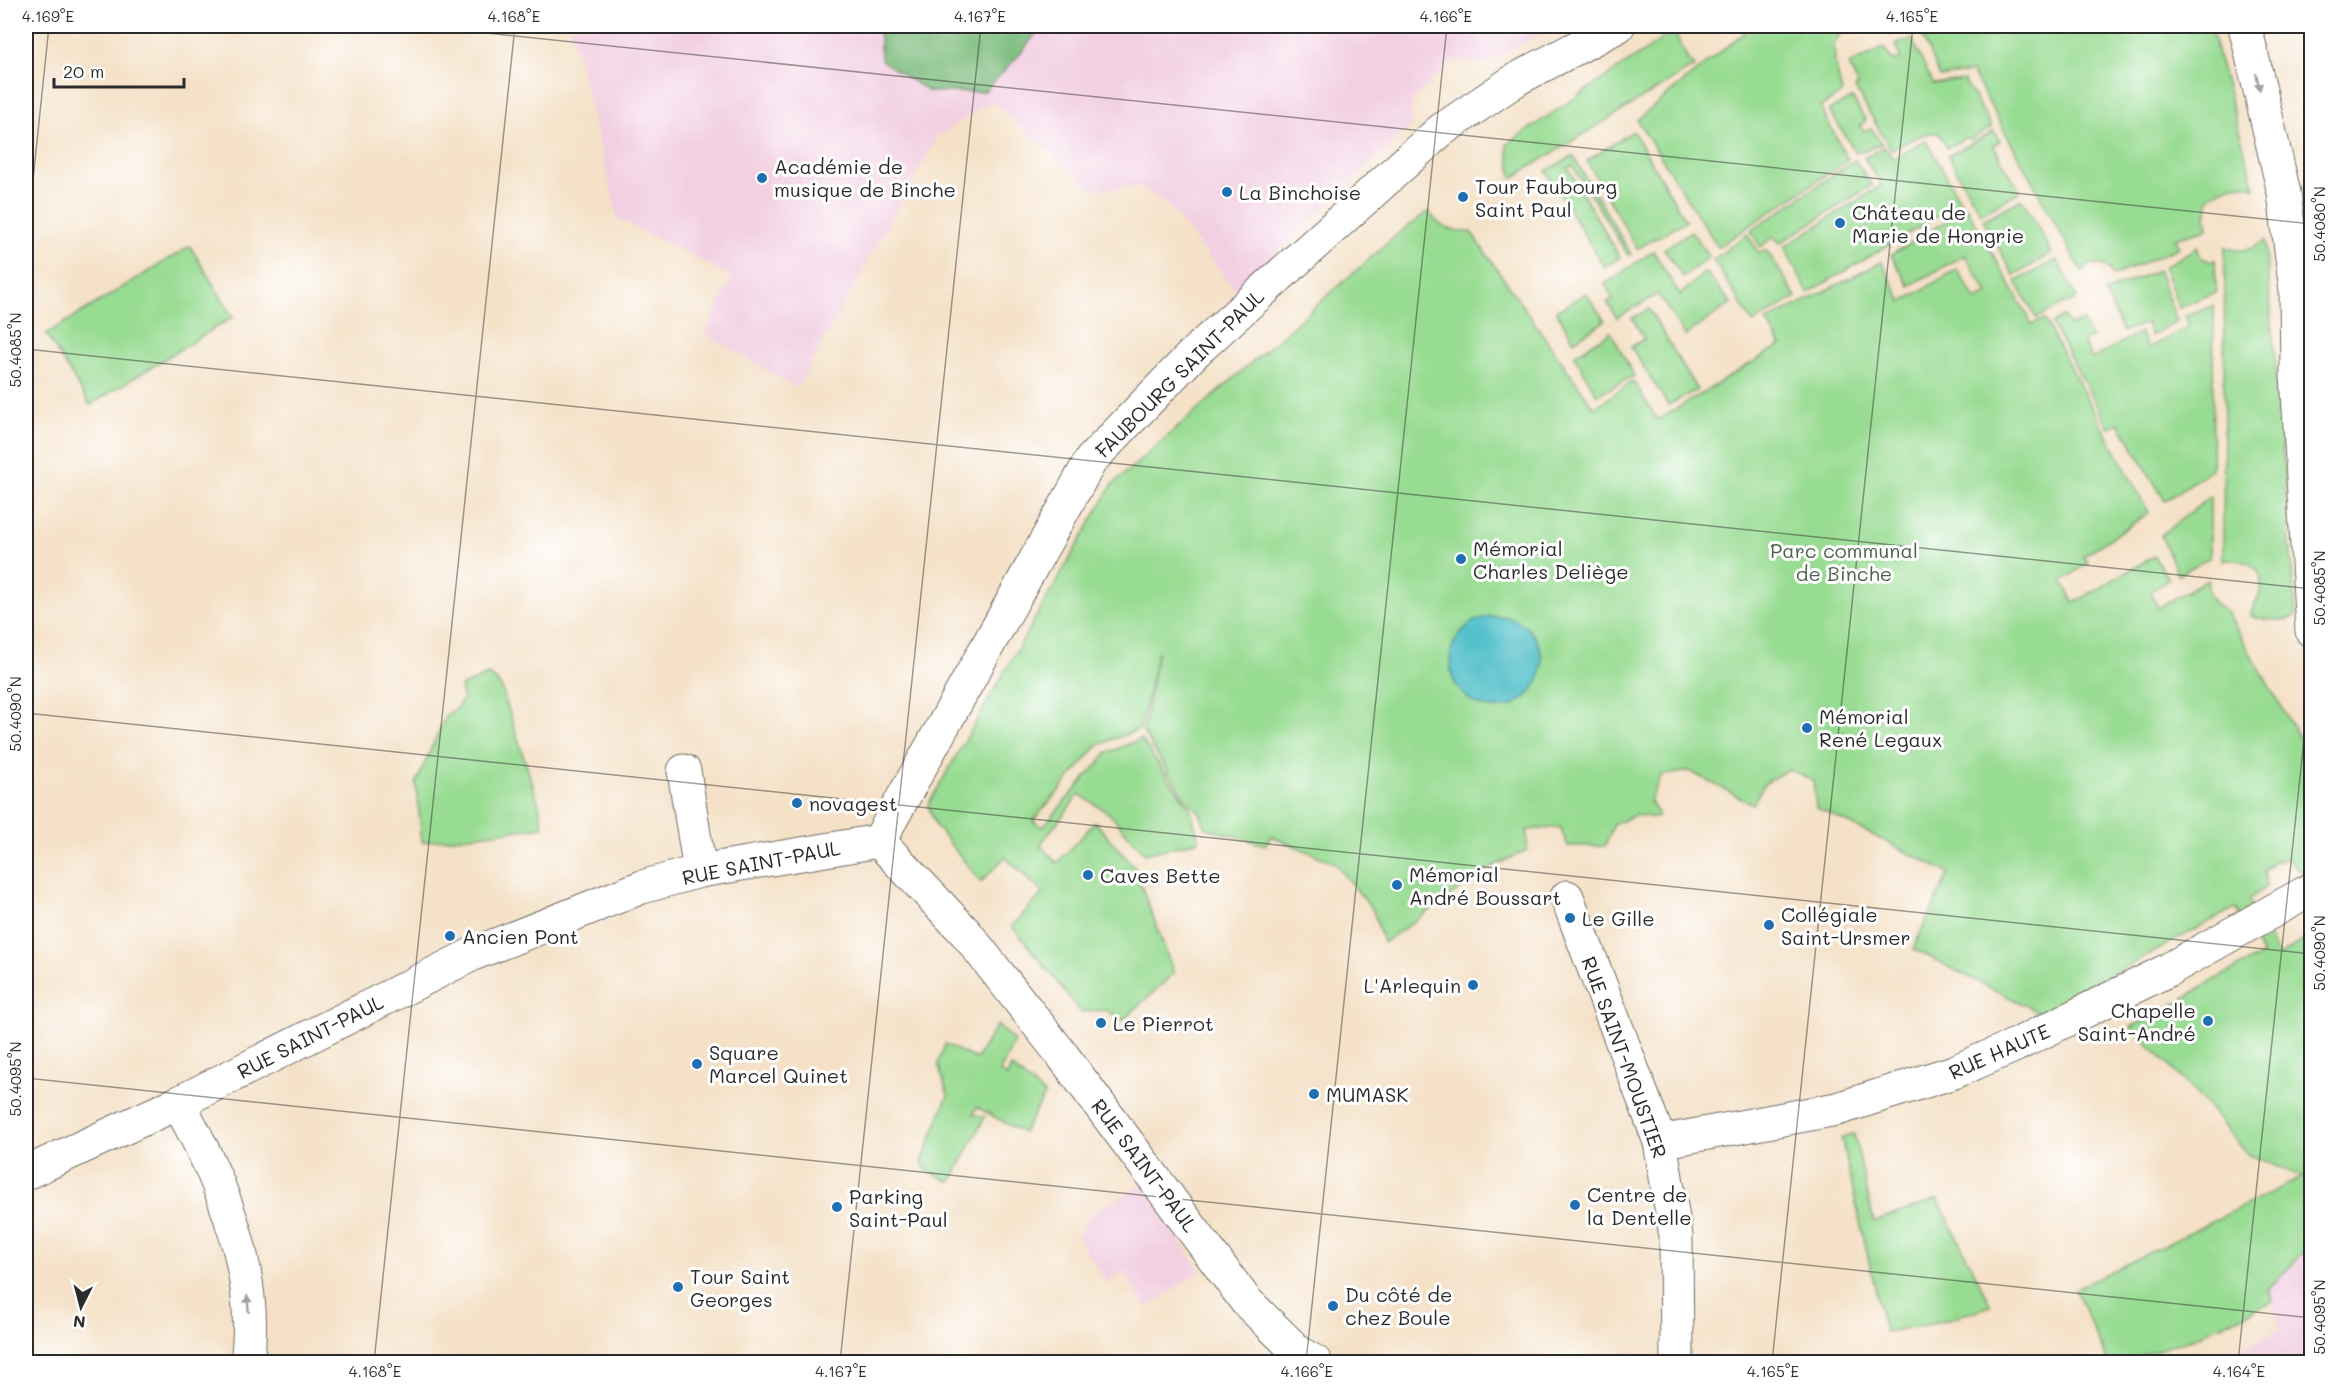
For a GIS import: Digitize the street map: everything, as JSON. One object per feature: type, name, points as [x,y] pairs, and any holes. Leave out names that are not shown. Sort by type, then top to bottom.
[{"type":"street","name":"FAUBOURG SAINT-PAUL","points":[[879,841],[1091,460],[1196,351],[1440,131],[1516,79],[1616,26]]},
{"type":"street","points":[[2245,26],[2284,193],[2296,291],[2297,375],[2312,631]]},
{"type":"street","points":[[684,771],[700,871]]},
{"type":"street","name":"RUE SAINT-PAUL","points":[[26,1173],[178,1103],[473,954],[642,887],[700,871],[879,841],[966,933],[1064,1056],[1246,1301],[1299,1353],[1315,1362]]},
{"type":"street","name":"RUE HAUTE","points":[[1660,1142],[1837,1109],[1954,1072],[2016,1045],[2166,971],[2312,889]]},
{"type":"street","name":"RUE SAINT-MOUSTIER","points":[[1567,897],[1660,1142],[1676,1236],[1677,1362]]},
{"type":"street","points":[[178,1103],[201,1143],[232,1221],[248,1304],[250,1330],[247,1362]]},
{"type":"shaded area","points":[[570,26],[1548,26],[1548,30],[1483,64],[1453,60],[1412,101],[1410,127],[1236,291],[1166,203],[1140,187],[1091,189],[992,101],[938,136],[797,388],[705,334],[732,276],[618,219]]},
{"type":"shaded area","points":[[1143,1184],[1200,1271],[1147,1308],[1123,1271],[1107,1284],[1077,1236],[1091,1214]]},
{"type":"shaded area","points":[[2311,1245],[2311,1362],[2216,1362],[2279,1330],[2273,1301],[2268,1290]]},
{"type":"green space","points":[[879,26],[1042,26],[1020,54],[984,92],[929,92],[881,60]]},
{"type":"green space","points":[[1752,26],[1859,26],[1845,28],[1834,43],[1835,63],[1842,93],[1820,107],[1848,160],[1718,247],[1637,120]]},
{"type":"green space","points":[[1871,26],[1912,26],[1892,35]]},
{"type":"green space","points":[[1918,26],[2210,26],[2255,188],[2243,185],[2231,186],[2209,198],[2206,217],[2208,229],[2175,238],[2180,247],[2113,276],[2106,266],[2090,264],[2082,272],[1972,72],[1940,77]]},
{"type":"green space","points":[[1674,31],[1688,60],[1695,66],[1512,178],[1507,144]]},
{"type":"green space","points":[[1912,39],[1933,84],[1964,80],[1992,127],[1972,139],[1964,138],[1947,149],[1939,133],[1926,133],[1891,150],[1855,88],[1858,86],[1849,64],[1884,48],[1893,61],[1901,59],[1895,45]]},
{"type":"green space","points":[[1852,98],[1866,121],[1860,125],[1864,131],[1871,128],[1882,144],[1856,153],[1829,110]]},
{"type":"green space","points":[[1633,131],[1686,221],[1637,249],[1587,161]]},
{"type":"green space","points":[[1994,131],[2000,141],[1993,145],[2020,191],[1981,214],[1948,156]]},
{"type":"green space","points":[[1926,140],[1961,202],[1808,293],[1784,247],[1882,185],[1864,158],[1884,147],[1894,159]]},
{"type":"green space","points":[[1573,156],[1631,254],[1628,255],[1572,165],[1568,168],[1620,258],[1604,267],[1546,171]]},
{"type":"green space","points":[[1855,160],[1872,185],[1780,243],[1774,237],[1760,247],[1751,231]]},
{"type":"green space","points":[[2022,199],[2052,253],[2014,276],[1983,220]]},
{"type":"green space","name":"Parc communal de Binche","points":[[1967,208],[2032,324],[2044,319],[2149,513],[2083,556],[2088,563],[2062,581],[2074,603],[2154,556],[2169,579],[2151,591],[2158,608],[2208,579],[2208,590],[2212,599],[2227,612],[2311,759],[2311,867],[2306,876],[2288,859],[2273,861],[2264,871],[2266,887],[2248,900],[2279,956],[2311,935],[2311,1245],[2268,1289],[2273,1301],[2191,1339],[2121,1362],[2108,1362],[2075,1289],[2303,1177],[2247,1154],[2206,1104],[2131,1027],[2263,955],[2235,908],[2040,1013],[1913,949],[1949,873],[1816,807],[1813,780],[1788,769],[1764,784],[1753,804],[1689,771],[1661,776],[1650,801],[1659,815],[1656,818],[1635,815],[1614,824],[1605,846],[1568,846],[1560,827],[1527,830],[1527,850],[1490,868],[1383,943],[1373,910],[1335,863],[1271,836],[1265,845],[1206,828],[1200,813],[1186,800],[1143,732],[1158,651],[1140,729],[1098,745],[1033,821],[1043,827],[1107,753],[1141,739],[1191,810],[1199,841],[1145,854],[1109,813],[1079,794],[1040,845],[1057,863],[1095,822],[1134,867],[1174,973],[1123,1020],[1106,1010],[1081,1012],[1012,926],[1043,893],[1005,857],[981,882],[935,825],[928,805],[1112,485],[1399,233],[1429,211],[1441,225],[1447,228],[1471,232],[1594,408],[1633,381],[1658,420],[1781,345],[1766,321],[1882,262],[1902,302],[1957,269],[1976,300],[1988,293],[1965,255],[1909,286],[1891,255]]},
{"type":"green space","points":[[1691,231],[1709,257],[1683,277],[1664,249]]},
{"type":"green space","points":[[1747,234],[1759,253],[1766,249],[1796,297],[1753,323],[1713,260]]},
{"type":"green space","points":[[2265,240],[2296,616],[2279,620],[2251,616],[2261,590],[2261,581],[2256,569],[2238,560],[2223,561],[2225,247],[2236,250],[2246,249]]},
{"type":"green space","points":[[190,246],[233,317],[90,405],[46,334]]},
{"type":"green space","points":[[2197,247],[2201,258],[2215,260],[2216,292],[2179,308],[2164,267]]},
{"type":"green space","points":[[1653,251],[1680,295],[1705,272],[1731,303],[1685,336],[1658,294],[1617,318],[1607,302],[1613,299],[1605,284]]},
{"type":"green space","points":[[2057,260],[2077,298],[2036,318],[2016,281]]},
{"type":"green space","points":[[2158,270],[2177,321],[2151,336],[2146,323],[2123,332],[2105,292]]},
{"type":"green space","points":[[1586,293],[1605,321],[1574,341],[1556,311]]},
{"type":"green space","points":[[2214,305],[2212,469],[2165,501],[2119,423],[2109,428],[2052,324],[2064,316],[2070,326],[2083,321],[2092,338],[2083,341],[2092,359],[2140,332],[2148,348],[2189,327],[2185,316]]},
{"type":"green space","points":[[1649,309],[1697,390],[1668,405],[1631,347],[1644,339],[1632,318]]},
{"type":"green space","points":[[1611,332],[1634,376],[1597,395],[1574,355]]},
{"type":"green space","points":[[2210,497],[2210,557],[2178,575],[2161,535]]},
{"type":"green space","points":[[488,675],[496,680],[502,689],[539,805],[543,827],[422,842],[416,783],[446,715],[456,709],[463,699],[460,687]]},
{"type":"green space","points":[[997,1025],[1014,1041],[1000,1072],[1007,1077],[1011,1067],[1045,1095],[1023,1133],[977,1107],[973,1114],[985,1117],[951,1182],[926,1170],[922,1162],[948,1095],[938,1064],[945,1044],[976,1059]]},
{"type":"green space","points":[[1854,1134],[1874,1222],[1938,1199],[1991,1306],[1932,1324],[1885,1332],[1841,1137]]},
{"type":"water","points":[[1496,616],[1513,620],[1528,630],[1538,645],[1542,662],[1538,679],[1528,694],[1513,704],[1496,708],[1479,704],[1464,694],[1454,679],[1450,662],[1454,645],[1464,630],[1479,620]]},
{"type":"place","name":"Académie de musique de Binche","points":[[762,178]]},
{"type":"place","name":"La Binchoise","points":[[1227,192]]},
{"type":"place","name":"Tour Faubourg Saint Paul","points":[[1463,197]]},
{"type":"place","name":"Château de Marie de Hongrie","points":[[1840,223]]},
{"type":"place","name":"Mémorial Charles Deliège","points":[[1461,559]]},
{"type":"place","name":"Mémorial René Legaux","points":[[1807,728]]},
{"type":"place","name":"novagest","points":[[797,803]]},
{"type":"place","name":"Caves Bette","points":[[1088,875]]},
{"type":"place","name":"Mémorial André Boussart","points":[[1397,885]]},
{"type":"place","name":"Le Gille","points":[[1570,918]]},
{"type":"place","name":"Collégiale Saint-Ursmer","points":[[1769,925]]},
{"type":"place","name":"Ancien Pont","points":[[450,936]]},
{"type":"place","name":"L'Arlequin","points":[[1473,985]]},
{"type":"place","name":"Chapelle Saint-André","points":[[2208,1021]]},
{"type":"place","name":"Le Pierrot","points":[[1101,1023]]},
{"type":"place","name":"Square Marcel Quinet","points":[[697,1064]]},
{"type":"place","name":"MUMASK","points":[[1314,1094]]},
{"type":"place","name":"Centre de la Dentelle","points":[[1575,1205]]},
{"type":"place","name":"Parking Saint-Paul","points":[[837,1207]]},
{"type":"place","name":"Tour Saint Georges","points":[[678,1287]]},
{"type":"place","name":"Du côté de chez Boule","points":[[1333,1306]]}]
